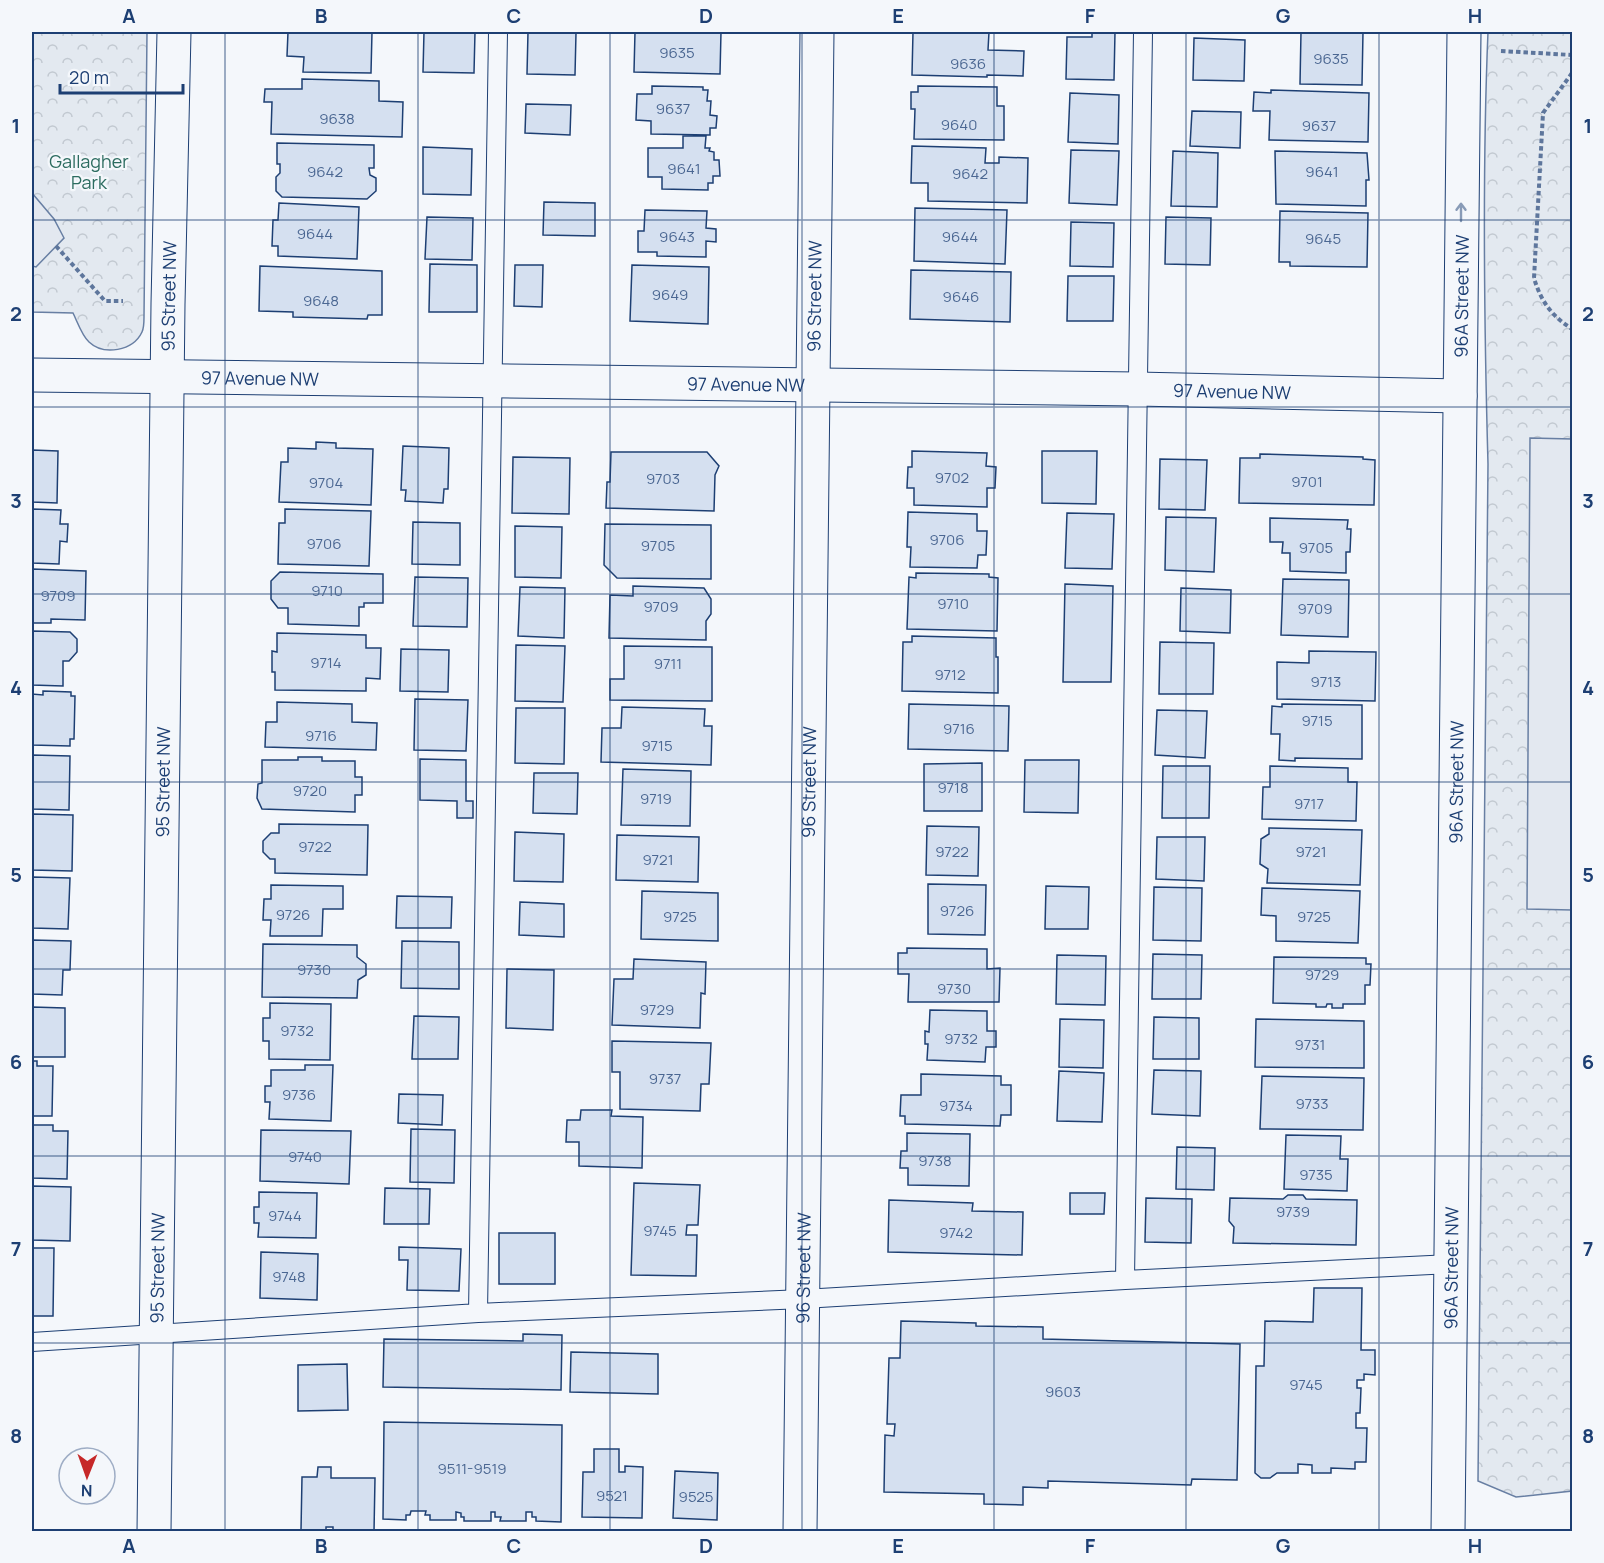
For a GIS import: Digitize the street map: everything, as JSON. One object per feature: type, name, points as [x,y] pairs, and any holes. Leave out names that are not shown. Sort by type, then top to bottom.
[{"type":"street","name":"95 Street NW","points":[[154,1532],[174,32]]},
{"type":"street","name":"96 Street NW","points":[[800,1532],[817,32]]},
{"type":"street","name":"96A Street NW","points":[[1448,1532],[1463,40]]},
{"type":"street","name":"97 Avenue NW","points":[[32,375],[1137,389],[1460,396]]},
{"type":"lane","points":[[478,1313],[498,32]]},
{"type":"lane","points":[[1125,1280],[1143,32]]},
{"type":"lane","points":[[32,1342],[478,1313],[803,1299],[1451,1264]]},
{"type":"path","points":[[1463,40],[1572,55]]},
{"type":"path","points":[[1572,73],[1543,113],[1534,278],[1539,296],[1550,312],[1572,329]]},
{"type":"path","points":[[56,246],[105,301],[123,301]]},
{"type":"green space","name":"Gallagher Park","points":[[32,32],[147,32],[144,325],[142,332],[132,344],[118,349],[102,349],[89,342],[73,313],[32,312]]},
{"type":"green space","points":[[1488,32],[1572,32],[1572,1491],[1516,1497],[1478,1481],[1488,464],[1484,248]]},
{"type":"shaded area","points":[[32,193],[54,219],[64,238],[36,267],[32,266]]},
{"type":"shaded area","points":[[1530,438],[1572,439],[1572,910],[1527,909]]},
{"type":"building","points":[[288,32],[372,32],[371,73],[303,72],[304,57],[287,56]]},
{"type":"building","points":[[424,32],[475,32],[474,73],[423,72]]},
{"type":"building","points":[[528,32],[576,33],[575,75],[527,74]]},
{"type":"building","points":[[635,32],[721,32],[720,74],[634,72]]},
{"type":"building","points":[[913,32],[989,32],[988,50],[1024,51],[1023,76],[912,75]]},
{"type":"building","points":[[1092,32],[1115,32],[1114,80],[1066,79],[1067,37],[1092,37]]},
{"type":"building","points":[[1301,32],[1363,32],[1362,85],[1300,84]]},
{"type":"building","points":[[1194,38],[1245,40],[1244,81],[1193,80]]},
{"type":"building","points":[[302,79],[379,81],[379,101],[403,102],[402,137],[271,134],[272,102],[264,102],[265,89],[302,89]]},
{"type":"building","points":[[652,86],[703,87],[703,90],[708,90],[707,101],[711,101],[710,115],[717,116],[716,128],[710,128],[710,135],[651,134],[651,121],[636,120],[637,94],[652,94]]},
{"type":"building","points":[[918,86],[997,87],[997,106],[1004,106],[1004,140],[914,139],[915,109],[911,109],[911,92],[918,92]]},
{"type":"building","points":[[1271,90],[1369,93],[1368,142],[1269,140],[1270,111],[1253,111],[1254,92],[1271,93]]},
{"type":"building","points":[[1070,93],[1119,95],[1118,144],[1068,142]]},
{"type":"building","points":[[526,104],[571,105],[570,135],[525,133]]},
{"type":"building","points":[[1192,111],[1241,112],[1240,148],[1190,146]]},
{"type":"building","points":[[683,136],[706,136],[705,148],[710,148],[709,151],[714,152],[714,160],[719,160],[720,176],[713,176],[713,183],[708,183],[708,190],[662,189],[662,177],[648,177],[648,148],[683,148]]},
{"type":"building","points":[[277,143],[374,145],[374,168],[369,168],[370,175],[376,178],[376,191],[367,199],[282,197],[276,191],[276,177],[280,173],[280,164],[277,164]]},
{"type":"building","points":[[912,146],[986,148],[985,163],[999,163],[999,157],[1028,158],[1027,203],[928,201],[928,183],[911,183]]},
{"type":"building","points":[[423,147],[472,149],[471,195],[423,194]]},
{"type":"building","points":[[1071,150],[1119,151],[1117,205],[1069,203]]},
{"type":"building","points":[[1173,151],[1218,153],[1217,207],[1171,206]]},
{"type":"building","points":[[1275,151],[1367,153],[1369,180],[1366,180],[1366,206],[1276,204]]},
{"type":"building","points":[[544,202],[595,203],[595,236],[543,235]]},
{"type":"building","points":[[279,203],[359,207],[357,259],[278,256],[278,246],[272,246],[273,220],[278,220]]},
{"type":"building","points":[[915,208],[1007,210],[1005,264],[914,261]]},
{"type":"building","points":[[645,210],[707,211],[706,228],[716,229],[716,242],[706,241],[706,257],[657,256],[657,252],[638,252],[638,231],[644,231]]},
{"type":"building","points":[[1280,211],[1368,213],[1367,267],[1290,266],[1290,262],[1279,262]]},
{"type":"building","points":[[427,217],[473,218],[472,260],[425,259]]},
{"type":"building","points":[[1166,217],[1211,218],[1210,265],[1165,264]]},
{"type":"building","points":[[1071,222],[1114,223],[1113,267],[1070,266]]},
{"type":"building","points":[[430,264],[477,265],[477,312],[429,312]]},
{"type":"building","points":[[515,265],[543,265],[542,307],[514,306]]},
{"type":"building","points":[[632,265],[709,267],[708,324],[630,321]]},
{"type":"building","points":[[260,266],[382,271],[382,315],[368,315],[367,319],[293,317],[293,312],[259,311]]},
{"type":"building","points":[[911,270],[1011,272],[1010,322],[910,319]]},
{"type":"building","points":[[1068,276],[1114,276],[1113,321],[1067,321]]},
{"type":"building","points":[[316,442],[336,443],[336,448],[373,449],[371,505],[279,502],[281,462],[288,462],[288,448],[316,449]]},
{"type":"building","points":[[403,446],[449,448],[448,489],[444,489],[443,503],[405,501],[406,490],[401,490]]},
{"type":"building","points":[[32,450],[58,451],[57,503],[32,502]]},
{"type":"building","points":[[912,451],[987,453],[986,466],[996,467],[995,488],[987,488],[987,507],[914,505],[914,488],[907,488],[908,467],[912,467]]},
{"type":"building","points":[[1042,451],[1097,451],[1096,504],[1042,503]]},
{"type":"building","points":[[611,452],[707,452],[719,466],[715,475],[714,511],[606,508]]},
{"type":"building","points":[[1260,454],[1363,457],[1363,459],[1375,460],[1374,505],[1239,503],[1240,458],[1260,458]]},
{"type":"building","points":[[513,457],[570,458],[569,514],[512,513]]},
{"type":"building","points":[[1160,459],[1207,460],[1205,510],[1159,509]]},
{"type":"building","points":[[32,509],[61,510],[60,524],[68,524],[67,542],[60,541],[59,564],[32,563]]},
{"type":"building","points":[[285,509],[371,511],[369,566],[278,564],[279,523],[285,523]]},
{"type":"building","points":[[908,512],[977,514],[977,531],[987,531],[986,555],[978,555],[977,568],[910,567],[911,547],[907,547]]},
{"type":"building","points":[[1067,513],[1114,514],[1112,569],[1065,568]]},
{"type":"building","points":[[1166,517],[1216,518],[1214,572],[1165,570]]},
{"type":"building","points":[[1270,518],[1348,520],[1347,529],[1351,529],[1350,552],[1346,552],[1346,573],[1290,571],[1290,553],[1282,553],[1283,542],[1270,542]]},
{"type":"building","points":[[413,522],[460,523],[460,565],[412,564]]},
{"type":"building","points":[[605,524],[711,525],[711,579],[617,578],[604,565]]},
{"type":"building","points":[[515,526],[562,527],[561,578],[515,577]]},
{"type":"building","points":[[32,569],[86,571],[85,620],[51,619],[51,623],[32,623]]},
{"type":"building","points":[[280,572],[383,574],[383,603],[364,603],[364,607],[359,607],[359,626],[288,624],[288,608],[278,608],[271,599],[271,581]]},
{"type":"building","points":[[916,573],[989,574],[989,577],[998,578],[997,631],[907,629],[909,577],[916,578]]},
{"type":"building","points":[[415,577],[468,578],[467,627],[413,626]]},
{"type":"building","points":[[1283,579],[1349,580],[1348,637],[1281,635]]},
{"type":"building","points":[[1065,584],[1113,586],[1111,682],[1063,682]]},
{"type":"building","points":[[633,586],[704,588],[711,599],[711,614],[706,621],[706,640],[609,638],[610,595],[633,596]]},
{"type":"building","points":[[520,587],[565,588],[564,638],[518,636]]},
{"type":"building","points":[[1181,588],[1231,590],[1230,633],[1180,631]]},
{"type":"building","points":[[32,631],[70,632],[77,639],[77,652],[69,661],[63,661],[63,686],[32,685]]},
{"type":"building","points":[[277,633],[366,635],[366,648],[381,648],[380,679],[366,678],[366,691],[275,690],[272,651],[277,652]]},
{"type":"building","points":[[912,636],[996,638],[998,693],[902,691],[903,642],[912,642]]},
{"type":"building","points":[[1160,642],[1214,643],[1213,694],[1159,694]]},
{"type":"building","points":[[516,645],[565,646],[563,702],[515,701]]},
{"type":"building","points":[[624,646],[712,647],[712,701],[610,700],[610,679],[624,679]]},
{"type":"building","points":[[401,649],[449,650],[448,692],[400,691]]},
{"type":"building","points":[[1309,651],[1376,652],[1375,701],[1277,699],[1277,662],[1309,663]]},
{"type":"building","points":[[43,691],[71,692],[71,696],[75,696],[74,739],[70,739],[70,746],[32,745],[32,694],[43,695]]},
{"type":"building","points":[[415,699],[468,700],[466,751],[414,750]]},
{"type":"building","points":[[277,702],[352,704],[352,722],[377,723],[376,750],[265,747],[266,722],[277,722]]},
{"type":"building","points":[[909,704],[1009,706],[1008,751],[908,749]]},
{"type":"building","points":[[1282,704],[1362,705],[1362,759],[1295,758],[1295,761],[1279,760],[1280,734],[1271,734],[1272,706],[1282,707]]},
{"type":"building","points":[[622,707],[705,709],[704,726],[712,726],[711,765],[601,762],[602,728],[621,728]]},
{"type":"building","points":[[516,708],[565,708],[564,764],[515,763]]},
{"type":"building","points":[[1157,710],[1207,711],[1205,758],[1155,755]]},
{"type":"building","points":[[32,755],[70,756],[69,810],[32,809]]},
{"type":"building","points":[[298,757],[322,757],[322,761],[355,761],[355,777],[362,777],[362,795],[355,795],[355,812],[262,809],[257,798],[258,784],[262,783],[262,760],[298,760]]},
{"type":"building","points":[[420,759],[466,760],[466,801],[473,801],[473,818],[457,818],[457,801],[420,800]]},
{"type":"building","points":[[1025,760],[1079,760],[1078,813],[1024,812]]},
{"type":"building","points":[[982,763],[982,811],[924,811],[924,764]]},
{"type":"building","points":[[1163,766],[1210,766],[1209,818],[1162,818]]},
{"type":"building","points":[[1270,766],[1348,768],[1348,782],[1357,782],[1356,821],[1262,819],[1263,787],[1270,787]]},
{"type":"building","points":[[623,769],[691,771],[690,826],[621,825]]},
{"type":"building","points":[[534,773],[578,773],[577,814],[533,813]]},
{"type":"building","points":[[32,814],[73,815],[72,871],[32,870]]},
{"type":"building","points":[[279,824],[368,825],[367,875],[275,873],[275,859],[270,859],[263,852],[263,841],[271,833],[279,833]]},
{"type":"building","points":[[927,826],[979,827],[978,876],[926,875]]},
{"type":"building","points":[[1269,828],[1362,830],[1360,885],[1267,883],[1268,869],[1260,864],[1261,839],[1269,834]]},
{"type":"building","points":[[515,832],[564,834],[563,882],[514,881]]},
{"type":"building","points":[[617,835],[699,837],[698,882],[616,880]]},
{"type":"building","points":[[1157,837],[1205,837],[1204,881],[1156,879]]},
{"type":"building","points":[[32,877],[70,878],[68,929],[32,928]]},
{"type":"building","points":[[928,884],[986,885],[985,935],[928,934]]},
{"type":"building","points":[[271,885],[343,886],[343,909],[323,909],[322,936],[270,936],[271,920],[263,920],[264,899],[271,899]]},
{"type":"building","points":[[1046,886],[1089,887],[1088,929],[1045,929]]},
{"type":"building","points":[[1154,887],[1202,888],[1201,941],[1153,940]]},
{"type":"building","points":[[1262,888],[1360,891],[1358,943],[1276,941],[1276,916],[1261,915]]},
{"type":"building","points":[[642,891],[718,893],[718,941],[641,939]]},
{"type":"building","points":[[397,896],[452,897],[451,928],[396,928]]},
{"type":"building","points":[[520,902],[564,904],[564,937],[519,935]]},
{"type":"building","points":[[32,940],[71,941],[70,970],[63,970],[62,995],[32,994]]},
{"type":"building","points":[[402,941],[459,942],[459,989],[401,988]]},
{"type":"building","points":[[263,944],[357,945],[357,957],[366,964],[366,975],[358,980],[357,998],[262,997]]},
{"type":"building","points":[[907,948],[987,949],[987,969],[1000,968],[999,1002],[908,1002],[909,974],[898,974],[898,953],[907,953]]},
{"type":"building","points":[[1153,954],[1202,955],[1201,999],[1152,999]]},
{"type":"building","points":[[1057,955],[1106,956],[1105,1005],[1056,1004]]},
{"type":"building","points":[[1274,957],[1366,958],[1366,964],[1371,964],[1370,985],[1365,985],[1365,1004],[1343,1004],[1343,1008],[1332,1008],[1332,1004],[1327,1004],[1326,1007],[1316,1007],[1316,1004],[1273,1003]]},
{"type":"building","points":[[634,959],[706,962],[705,994],[701,993],[700,1028],[612,1025],[614,979],[633,979]]},
{"type":"building","points":[[507,969],[554,970],[553,1030],[506,1028]]},
{"type":"building","points":[[270,1003],[331,1004],[330,1060],[269,1059],[269,1041],[263,1041],[263,1018],[270,1018]]},
{"type":"building","points":[[32,1007],[65,1008],[65,1057],[32,1057]]},
{"type":"building","points":[[930,1010],[987,1011],[987,1031],[996,1031],[996,1047],[986,1047],[985,1062],[927,1060],[928,1044],[925,1044],[925,1031],[929,1032]]},
{"type":"building","points":[[414,1016],[459,1017],[458,1059],[412,1059]]},
{"type":"building","points":[[1154,1017],[1199,1018],[1199,1059],[1153,1059]]},
{"type":"building","points":[[1060,1019],[1104,1020],[1103,1068],[1059,1067]]},
{"type":"building","points":[[1256,1019],[1364,1021],[1364,1068],[1255,1067]]},
{"type":"building","points":[[612,1041],[711,1043],[709,1084],[701,1084],[700,1111],[620,1109],[620,1072],[612,1072]]},
{"type":"building","points":[[32,1061],[37,1061],[37,1066],[53,1066],[52,1116],[32,1116]]},
{"type":"building","points":[[305,1065],[333,1065],[331,1121],[269,1119],[270,1102],[265,1102],[265,1086],[271,1086],[271,1070],[305,1070]]},
{"type":"building","points":[[1154,1070],[1201,1071],[1200,1116],[1152,1114]]},
{"type":"building","points":[[1059,1071],[1104,1073],[1102,1122],[1057,1121]]},
{"type":"building","points":[[921,1074],[1001,1076],[1001,1085],[1011,1085],[1011,1115],[1001,1115],[1000,1126],[905,1124],[905,1116],[900,1116],[901,1095],[921,1095]]},
{"type":"building","points":[[1262,1076],[1364,1078],[1363,1130],[1260,1129]]},
{"type":"building","points":[[399,1094],[443,1095],[442,1125],[398,1123]]},
{"type":"building","points":[[581,1110],[612,1110],[611,1116],[643,1117],[642,1168],[579,1166],[579,1142],[566,1142],[567,1120],[580,1120]]},
{"type":"building","points":[[32,1125],[53,1125],[53,1131],[68,1131],[67,1179],[32,1178]]},
{"type":"building","points":[[411,1129],[455,1130],[454,1183],[410,1182]]},
{"type":"building","points":[[261,1130],[351,1131],[349,1184],[260,1181]]},
{"type":"building","points":[[907,1133],[970,1134],[969,1186],[908,1185],[908,1168],[900,1168],[901,1151],[907,1151]]},
{"type":"building","points":[[1286,1135],[1341,1136],[1340,1159],[1348,1159],[1347,1191],[1284,1189]]},
{"type":"building","points":[[1177,1147],[1215,1148],[1214,1190],[1176,1189]]},
{"type":"building","points":[[634,1183],[700,1185],[698,1225],[687,1225],[686,1235],[697,1235],[696,1276],[631,1275]]},
{"type":"building","points":[[32,1186],[71,1187],[70,1241],[32,1240]]},
{"type":"building","points":[[385,1188],[430,1189],[429,1224],[384,1224]]},
{"type":"building","points":[[259,1192],[317,1193],[316,1238],[258,1237],[259,1223],[254,1223],[254,1207],[259,1207]]},
{"type":"building","points":[[1070,1193],[1105,1193],[1104,1214],[1070,1214]]},
{"type":"building","points":[[1288,1195],[1303,1195],[1306,1199],[1357,1200],[1356,1245],[1233,1243],[1234,1227],[1229,1221],[1230,1198],[1283,1199]]},
{"type":"building","points":[[1146,1198],[1192,1199],[1191,1243],[1145,1242]]},
{"type":"building","points":[[889,1200],[973,1203],[972,1211],[1023,1212],[1022,1255],[888,1252]]},
{"type":"building","points":[[499,1233],[555,1233],[555,1284],[499,1284]]},
{"type":"building","points":[[399,1247],[461,1249],[459,1291],[407,1290],[408,1260],[399,1260]]},
{"type":"building","points":[[32,1248],[54,1248],[53,1316],[32,1316]]},
{"type":"building","points":[[261,1252],[318,1254],[317,1300],[260,1298]]},
{"type":"building","points":[[1314,1288],[1362,1288],[1361,1350],[1375,1350],[1375,1375],[1364,1374],[1364,1380],[1357,1380],[1357,1388],[1361,1388],[1360,1413],[1356,1413],[1356,1428],[1367,1428],[1366,1462],[1355,1462],[1355,1469],[1331,1468],[1331,1473],[1312,1473],[1312,1465],[1298,1464],[1298,1473],[1277,1473],[1270,1478],[1261,1478],[1255,1473],[1256,1366],[1264,1366],[1265,1321],[1313,1322]]},
{"type":"building","points":[[901,1321],[976,1323],[976,1326],[1043,1327],[1043,1339],[1240,1344],[1237,1480],[1192,1479],[1191,1485],[1048,1481],[1048,1488],[1023,1487],[1023,1505],[984,1504],[984,1494],[884,1492],[885,1435],[894,1436],[895,1424],[887,1424],[889,1358],[900,1358]]},
{"type":"building","points":[[523,1334],[562,1335],[561,1390],[383,1387],[384,1339],[523,1341]]},
{"type":"building","points":[[571,1352],[658,1354],[658,1394],[570,1392]]},
{"type":"building","points":[[347,1364],[348,1410],[298,1411],[298,1365]]},
{"type":"building","points":[[384,1422],[562,1425],[561,1522],[536,1521],[536,1517],[532,1517],[532,1512],[526,1512],[526,1521],[500,1521],[501,1517],[495,1517],[495,1512],[491,1512],[491,1521],[464,1521],[461,1513],[456,1512],[456,1520],[430,1520],[430,1515],[425,1515],[426,1511],[411,1511],[410,1515],[406,1515],[406,1520],[383,1519]]},
{"type":"building","points":[[594,1449],[619,1449],[619,1472],[625,1472],[625,1466],[643,1467],[642,1518],[582,1517],[583,1472],[594,1472]]},
{"type":"building","points":[[318,1467],[331,1467],[331,1478],[375,1478],[374,1532],[333,1532],[333,1527],[326,1527],[326,1531],[301,1530],[302,1477],[317,1477]]},
{"type":"building","points":[[675,1471],[718,1473],[717,1520],[673,1518]]}]
